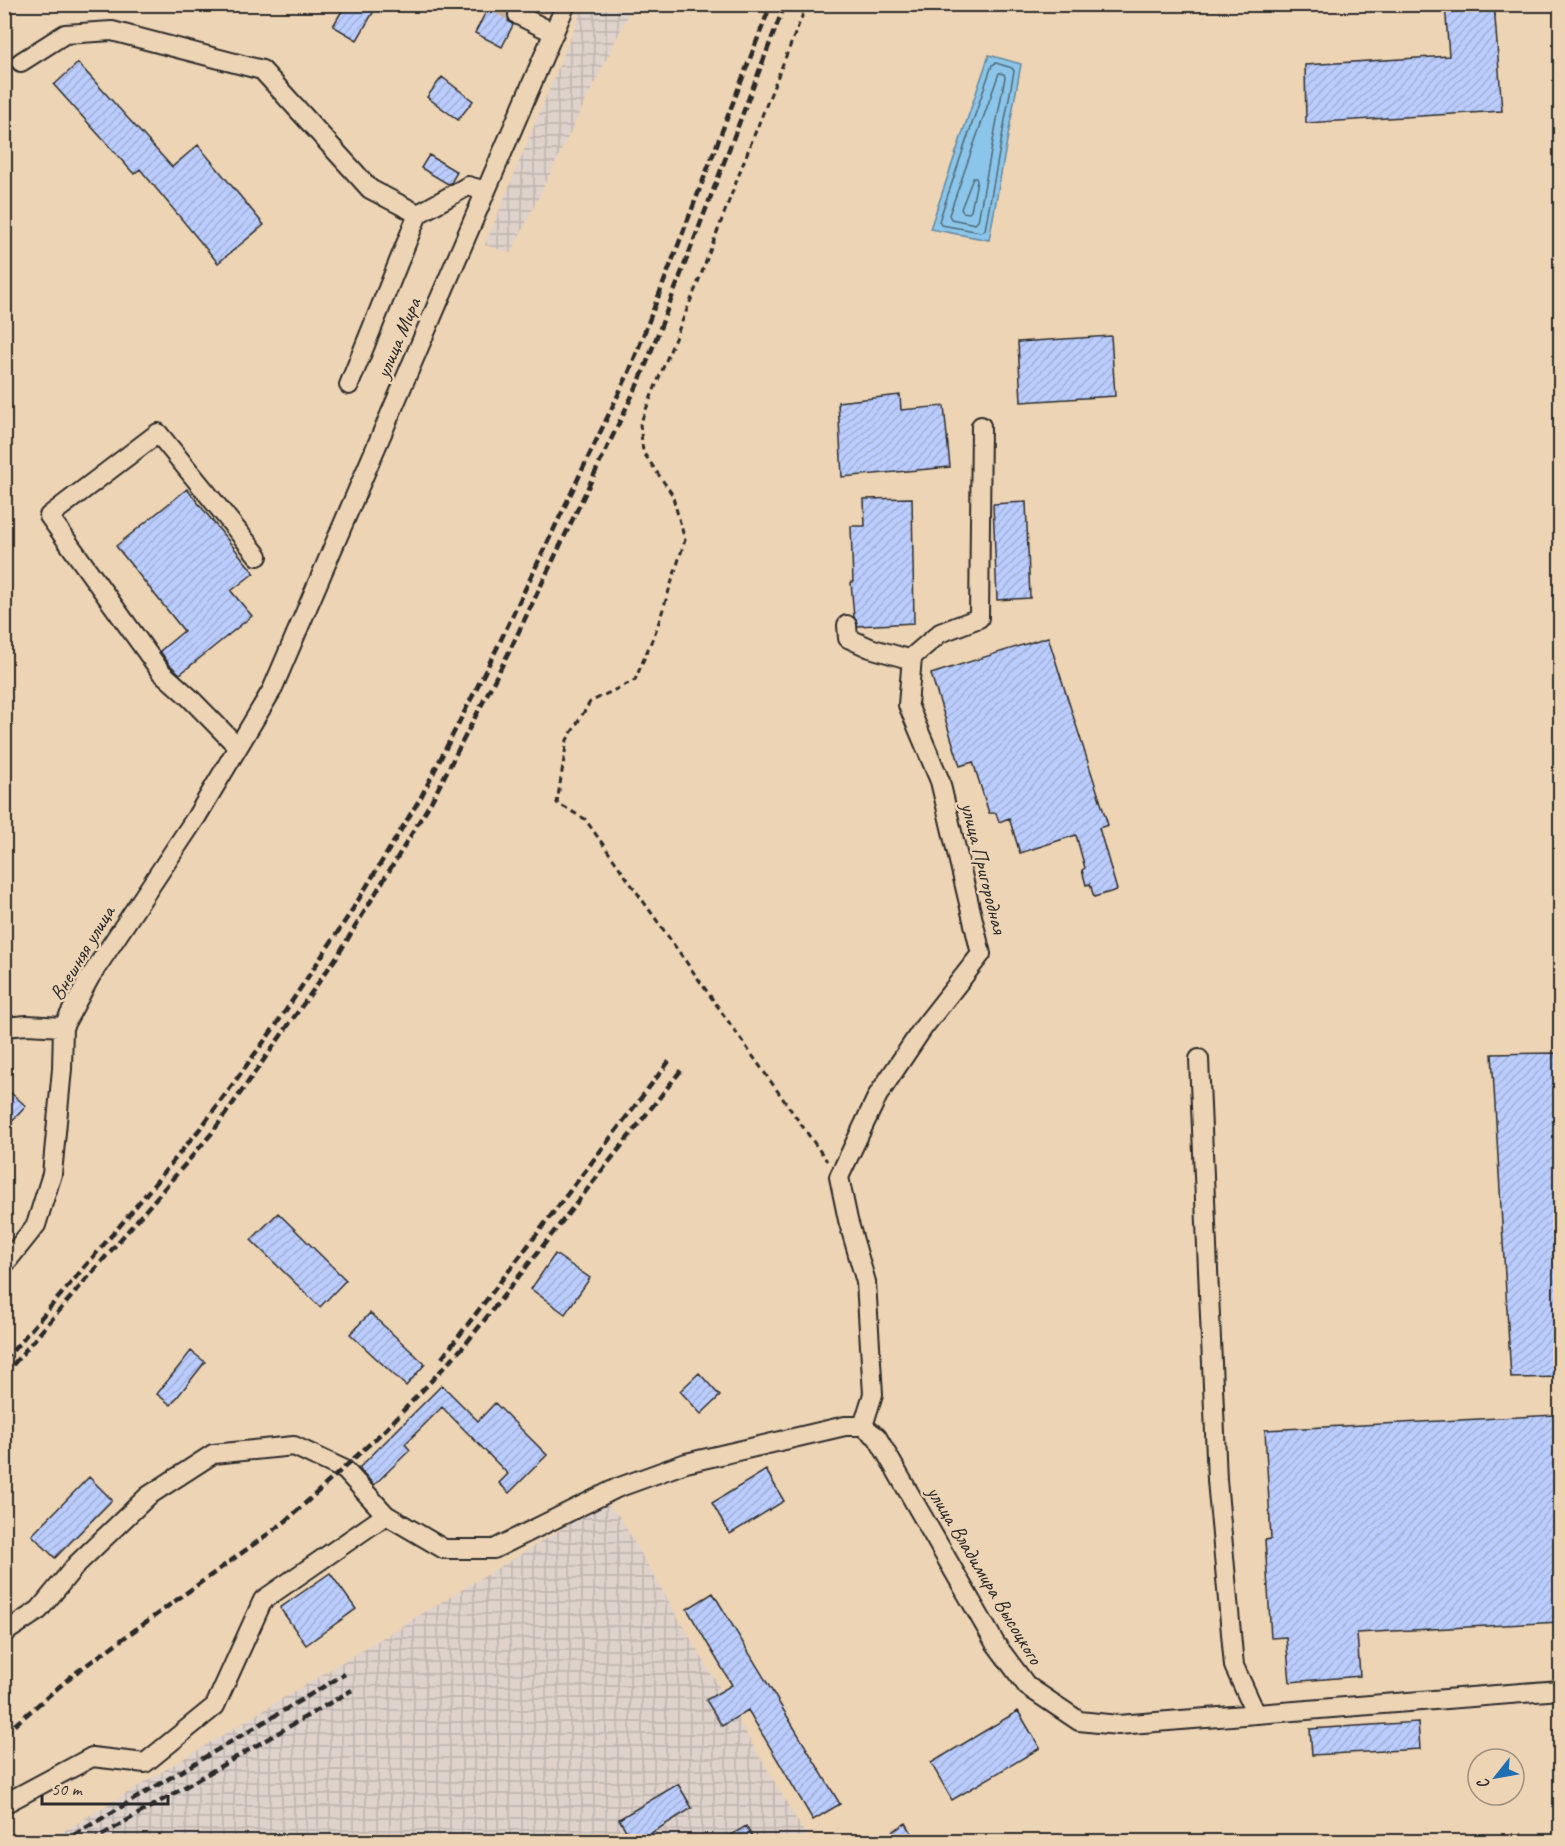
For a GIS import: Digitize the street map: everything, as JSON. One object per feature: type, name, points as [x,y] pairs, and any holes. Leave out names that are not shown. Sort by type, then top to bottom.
[{"type":"street","name":"улица Мира","points":[[272,690],[566,4]]},
{"type":"street","points":[[518,15],[554,33]]},
{"type":"street","points":[[21,62],[65,34],[112,31],[262,70],[370,189],[418,214]]},
{"type":"street","points":[[350,385],[418,214],[468,186],[486,191]]},
{"type":"street","points":[[847,626],[848,638],[870,648],[912,660],[912,657],[940,633],[979,618],[981,426]]},
{"type":"street","points":[[238,747],[162,672],[49,516],[158,433],[258,556]]},
{"type":"street","name":"улица Пригородная","points":[[839,1177],[878,1095],[923,1028],[981,954],[940,781],[908,705],[912,660]]},
{"type":"street","name":"Внешняя улица","points":[[4,1265],[36,1225],[52,1174],[62,1069],[63,1028],[90,977],[197,816],[272,690]]},
{"type":"street","points":[[4,1027],[27,1025],[63,1028]]},
{"type":"street","points":[[1199,1059],[1217,1480],[1234,1666],[1256,1714]]},
{"type":"street","points":[[4,1633],[39,1610],[77,1564],[147,1496],[213,1454],[294,1446],[345,1470],[386,1515],[444,1550],[494,1549],[617,1488],[686,1463],[845,1426],[863,1426],[873,1394],[866,1282],[839,1177]]},
{"type":"street","name":"улица Владимира Высоцкого","points":[[863,1426],[877,1437],[995,1642],[1027,1686],[1079,1721],[1118,1725],[1560,1690]]},
{"type":"street","points":[[4,1804],[92,1757],[145,1762],[215,1706],[263,1600],[386,1515]]},
{"type":"path","points":[[807,4],[751,143],[698,285],[640,424],[644,452],[672,494],[685,540],[657,628],[635,680],[590,702],[567,740],[556,803],[585,819],[839,1177]]},
{"type":"shaded area","points":[[584,5],[633,5],[511,253],[485,245]]},
{"type":"shaded area","points":[[605,1503],[619,1516],[809,1841],[46,1842]]},
{"type":"water","points":[[989,55],[1021,64],[989,240],[930,229]]},
{"type":"building","points":[[346,4],[378,4],[357,40],[333,26]]},
{"type":"building","points":[[490,4],[515,4],[508,11],[508,21],[513,25],[502,47],[475,33]]},
{"type":"building","points":[[1445,4],[1494,4],[1502,111],[1306,123],[1305,65],[1449,56]]},
{"type":"building","points":[[78,63],[172,167],[198,145],[264,225],[218,263],[140,169],[134,174],[54,85]]},
{"type":"building","points":[[442,77],[473,101],[458,120],[427,97]]},
{"type":"building","points":[[429,155],[457,172],[451,183],[448,184],[421,168]]},
{"type":"building","points":[[1111,336],[1115,396],[1021,402],[1018,342]]},
{"type":"building","points":[[900,395],[901,410],[944,406],[950,467],[842,477],[838,402]]},
{"type":"building","points":[[187,489],[254,573],[231,591],[252,616],[180,674],[160,651],[184,631],[116,546]]},
{"type":"building","points":[[912,498],[914,623],[858,626],[854,617],[851,582],[853,582],[851,526],[865,526],[864,499]]},
{"type":"building","points":[[1026,502],[1030,598],[997,600],[993,504]]},
{"type":"building","points":[[1048,637],[1108,825],[1099,828],[1117,890],[1094,897],[1090,884],[1086,885],[1082,870],[1085,868],[1076,835],[1020,853],[1009,818],[999,822],[996,813],[989,813],[973,762],[960,766],[931,674]]},
{"type":"building","points":[[1556,1053],[1560,1191],[1560,1377],[1511,1378],[1492,1054]]},
{"type":"building","points":[[4,1087],[26,1106],[4,1130]]},
{"type":"building","points":[[278,1213],[346,1280],[320,1307],[251,1240]]},
{"type":"building","points":[[555,1254],[590,1278],[565,1314],[531,1289]]},
{"type":"building","points":[[370,1313],[425,1364],[406,1386],[350,1334]]},
{"type":"building","points":[[191,1351],[205,1362],[171,1405],[157,1394]]},
{"type":"building","points":[[699,1373],[720,1396],[701,1414],[680,1391]]},
{"type":"building","points":[[442,1385],[478,1421],[495,1403],[547,1455],[509,1493],[499,1483],[508,1474],[442,1407],[405,1444],[410,1450],[374,1485],[359,1468]]},
{"type":"building","points":[[1556,1415],[1560,1496],[1560,1513],[1556,1513],[1560,1622],[1357,1633],[1360,1676],[1290,1682],[1286,1637],[1271,1638],[1265,1540],[1271,1539],[1265,1430]]},
{"type":"building","points":[[766,1470],[784,1501],[730,1534],[712,1503]]},
{"type":"building","points":[[89,1477],[112,1500],[55,1558],[32,1535]]},
{"type":"building","points":[[330,1573],[356,1609],[306,1645],[280,1608]]},
{"type":"building","points":[[713,1593],[840,1804],[813,1820],[748,1710],[722,1726],[706,1700],[732,1685],[687,1609]]},
{"type":"building","points":[[1018,1711],[1040,1748],[952,1800],[931,1763]]},
{"type":"building","points":[[1418,1722],[1420,1749],[1312,1755],[1310,1729]]},
{"type":"building","points":[[678,1784],[692,1808],[637,1842],[633,1842],[619,1819]]},
{"type":"building","points":[[906,1823],[917,1842],[875,1842]]},
{"type":"building","points":[[746,1826],[755,1842],[720,1842]]},
{"type":"tunnel","points":[[496,4],[518,15]]},
{"type":"railway","points":[[4,1361],[203,1125],[276,1025],[351,912],[421,797],[497,648],[630,370],[771,4]]},
{"type":"railway","points":[[4,1375],[212,1133],[338,955],[431,802],[508,654],[642,375],[785,4]]},
{"type":"railway","points":[[442,1358],[670,1060]]},
{"type":"railway","points":[[4,1734],[74,1674],[286,1521],[387,1428],[464,1346],[682,1069]]},
{"type":"railway","points":[[62,1842],[345,1674]]},
{"type":"railway","points":[[90,1842],[352,1690]]}]
